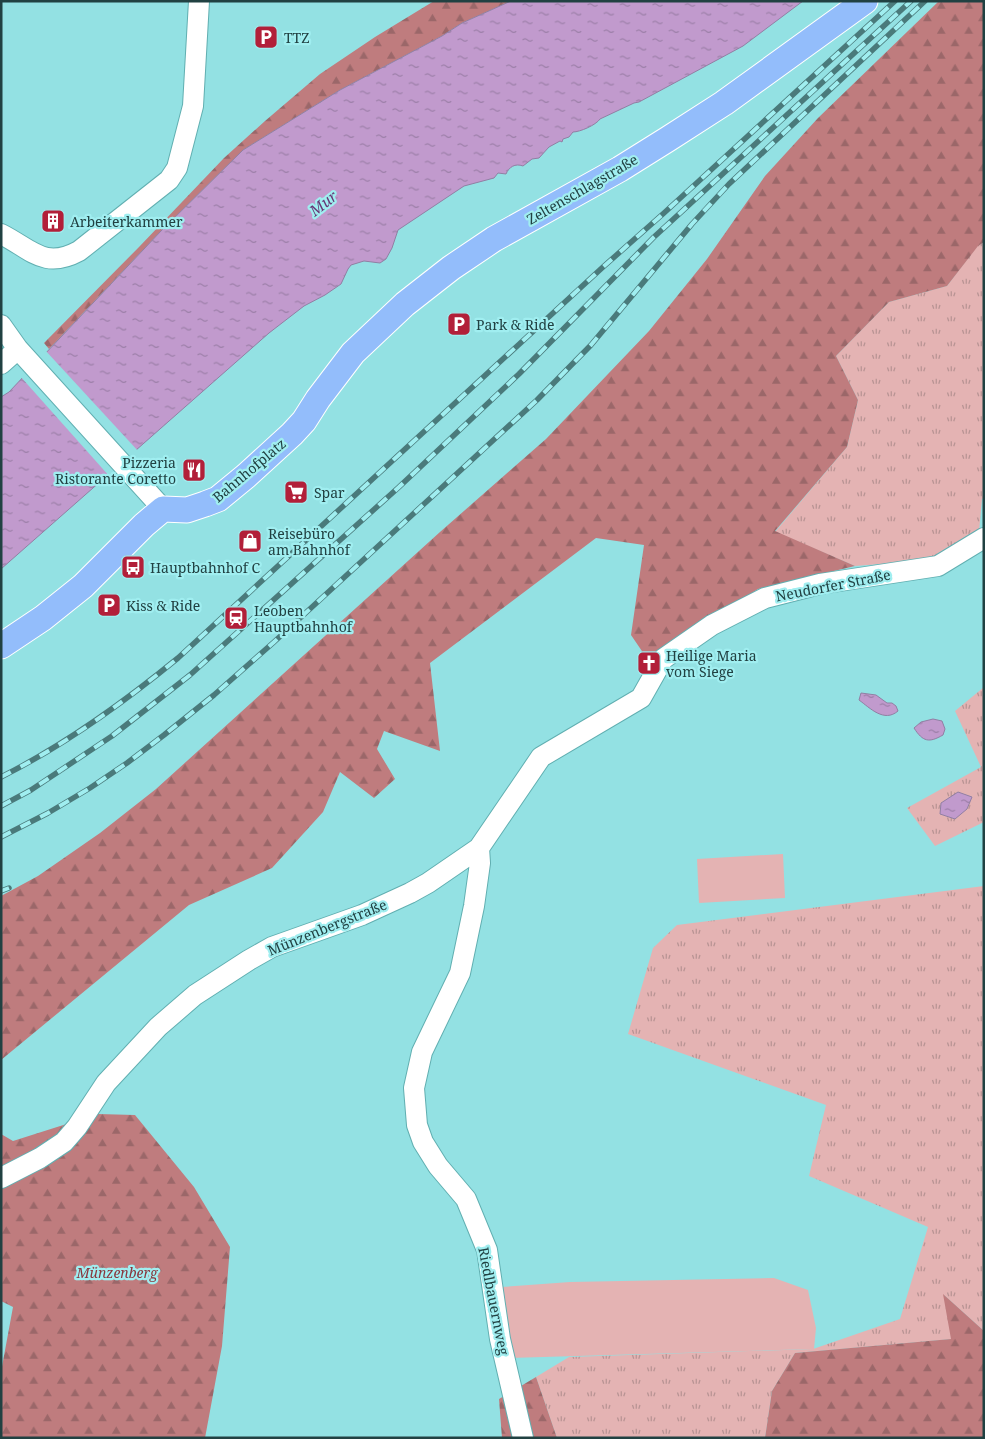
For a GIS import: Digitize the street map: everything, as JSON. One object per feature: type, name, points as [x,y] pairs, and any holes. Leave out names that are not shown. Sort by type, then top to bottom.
[{"type":"main road","name":"Zeltenschlagstraße","points":[[318,399],[353,353],[405,304],[451,268],[494,239],[620,169],[724,103],[865,1]]},
{"type":"main road","name":"Bahnhofplatz","points":[[163,509],[187,510],[218,499],[292,434],[304,421],[318,399]]},
{"type":"main road","points":[[1,646],[43,618],[83,586],[144,524],[163,509]]},
{"type":"street","points":[[1,234],[45,258],[56,260],[66,258],[79,251],[169,180],[177,168],[194,106],[199,1]]},
{"type":"street","points":[[1,325],[23,355],[163,509]]},
{"type":"street","points":[[1,364],[23,355]]},
{"type":"street","name":"Neudorfer Straße","points":[[479,848],[541,757],[641,698],[663,659],[712,625],[765,598],[820,584],[938,566],[984,538]]},
{"type":"street","name":"Riedlbauernweg","points":[[479,848],[480,863],[476,897],[460,973],[422,1052],[414,1088],[417,1125],[422,1142],[438,1166],[466,1199],[486,1250],[500,1339],[523,1438]]},
{"type":"street","name":"Münzenbergstraße","points":[[1,1178],[40,1158],[64,1142],[77,1127],[106,1083],[158,1027],[195,995],[272,947],[351,920],[410,893],[479,848]]},
{"type":"green space","points":[[434,1],[511,1],[462,23],[442,36],[340,90],[243,150],[161,231],[49,349],[44,343],[224,158],[320,74]]},
{"type":"green space","points":[[939,1],[984,1],[984,242],[978,246],[947,286],[889,302],[836,356],[858,400],[847,447],[775,531],[855,566],[758,589],[648,660],[631,635],[644,545],[596,538],[430,663],[440,751],[384,731],[377,749],[395,779],[374,798],[340,772],[323,812],[272,868],[189,905],[1,1060],[1,896],[38,876],[100,833],[156,789],[440,532],[546,439],[649,331],[707,259],[765,176],[818,118]]},
{"type":"green space","points":[[984,242],[984,498],[982,499],[979,532],[933,560],[855,566],[775,532],[847,447],[858,400],[836,356],[889,302],[947,286],[978,245]]},
{"type":"green space","points":[[984,687],[984,822],[935,846],[907,808],[981,767],[955,711]]},
{"type":"green space","points":[[783,854],[785,898],[699,903],[697,859]]},
{"type":"green space","points":[[984,886],[984,1331],[944,1295],[952,1339],[795,1353],[772,1391],[765,1438],[557,1438],[536,1377],[569,1357],[813,1349],[900,1319],[928,1227],[809,1176],[826,1105],[628,1034],[653,948],[677,925]]},
{"type":"green space","name":"Münzenberg","points":[[98,1114],[135,1115],[194,1187],[230,1247],[222,1346],[205,1438],[1,1438],[1,1372],[13,1307],[1,1301],[1,1134],[13,1141]]},
{"type":"green space","points":[[774,1278],[808,1290],[816,1328],[814,1349],[509,1358],[502,1287],[570,1282]]},
{"type":"green space","points":[[943,1294],[984,1331],[984,1438],[765,1438],[772,1391],[795,1353],[951,1339]]},
{"type":"green space","points":[[536,1377],[557,1438],[502,1438],[499,1399]]},
{"type":"water","name":"Mur","points":[[511,1],[803,1],[743,46],[639,102],[600,119],[588,128],[573,132],[569,137],[563,139],[562,142],[560,141],[549,147],[539,158],[532,159],[523,166],[513,166],[506,174],[498,173],[494,178],[464,186],[398,230],[386,259],[380,263],[364,261],[351,265],[341,284],[304,306],[269,333],[1,569],[1,397],[9,392],[161,231],[243,150],[340,90],[442,36],[462,23]]},
{"type":"water","points":[[861,693],[876,695],[887,703],[892,703],[898,711],[888,715],[877,713],[859,700]]},
{"type":"water","points":[[933,719],[942,721],[945,729],[943,735],[927,740],[920,736],[914,728],[921,722]]},
{"type":"water","points":[[958,792],[972,797],[967,809],[955,819],[940,814],[941,803]]},
{"type":"pier","points":[[45,350],[139,452],[110,477],[20,376]]},
{"type":"railway","points":[[1,777],[71,737],[136,691],[178,658],[895,1]]},
{"type":"railway","points":[[1,806],[31,790],[112,736],[190,675],[399,487],[519,374],[654,237],[911,1]]},
{"type":"railway","points":[[1,837],[48,813],[127,763],[214,695],[274,642],[537,400],[591,345],[692,224],[729,184],[925,1]]},
{"type":"railway","points":[[1,891],[9,888]]},
{"type":"place","name":"TTZ","points":[[266,37]]},
{"type":"place","name":"Arbeiterkammer","points":[[53,221]]},
{"type":"place","name":"Park & Ride","points":[[459,324]]},
{"type":"place","name":"Pizzeria Ristorante Coretto","points":[[194,470]]},
{"type":"place","name":"Spar","points":[[296,492]]},
{"type":"place","name":"Reisebüro am Bahnhof","points":[[250,541]]},
{"type":"place","name":"Hauptbahnhof C","points":[[133,567]]},
{"type":"place","name":"Kiss & Ride","points":[[109,605]]},
{"type":"place","name":"Leoben Hauptbahnhof","points":[[236,618]]},
{"type":"place","name":"Heilige Maria vom Siege","points":[[649,663]]}]
